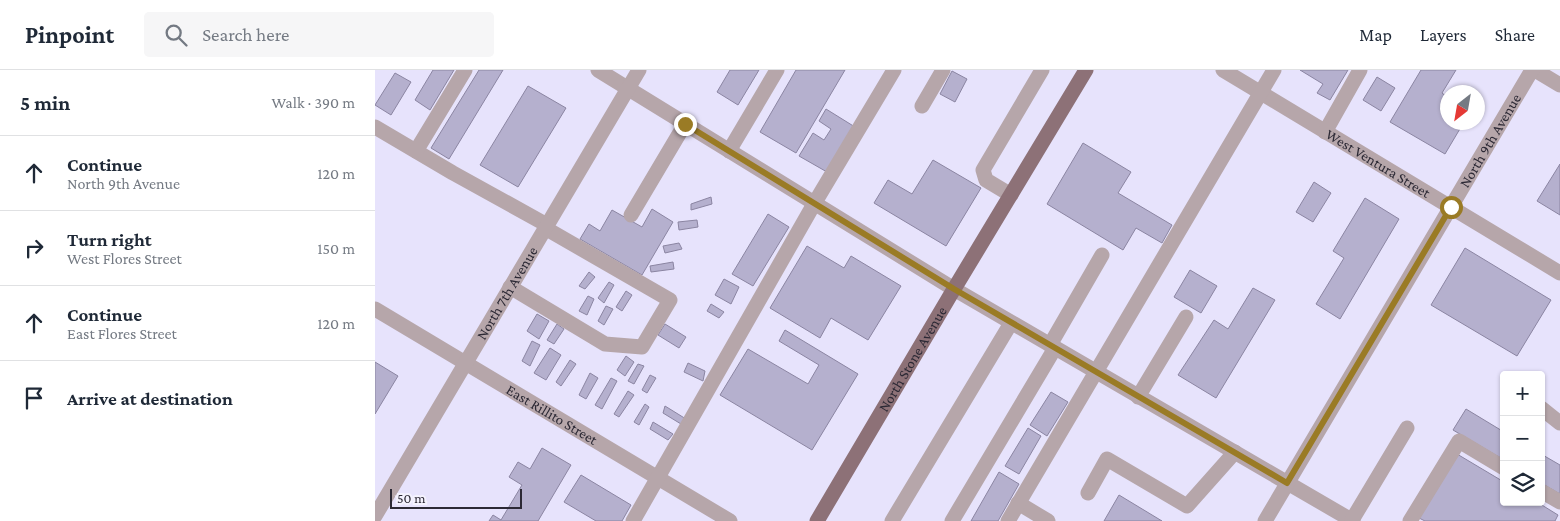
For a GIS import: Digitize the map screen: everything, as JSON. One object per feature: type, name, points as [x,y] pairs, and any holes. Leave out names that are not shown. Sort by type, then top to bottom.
[{"type":"main road","name":"North Stone Avenue","points":[[817,521],[1086,70]]},
{"type":"street","points":[[416,151],[465,70]]},
{"type":"street","points":[[598,70],[954,289],[1353,521],[1407,428]]},
{"type":"street","name":"North 7th Avenue","points":[[375,516],[639,70]]},
{"type":"street","points":[[729,151],[777,70]]},
{"type":"street","points":[[633,521],[894,70]]},
{"type":"street","points":[[922,106],[943,70]]},
{"type":"street","points":[[1011,194],[986,180],[983,170],[1042,70]]},
{"type":"street","name":"West Ventura Street","points":[[1223,70],[1560,273]]},
{"type":"street","points":[[1008,521],[1274,70]]},
{"type":"street","points":[[1325,132],[1361,70]]},
{"type":"street","points":[[1533,70],[1560,85]]},
{"type":"street","name":"North 9th Avenue","points":[[1265,521],[1533,70]]},
{"type":"street","points":[[631,215],[685,124]]},
{"type":"street","points":[[375,127],[670,300],[642,347],[605,344],[510,288]]},
{"type":"street","points":[[952,521],[1052,347],[1101,255]]},
{"type":"street","name":"East Rillito Street","points":[[375,309],[659,477],[727,520]]},
{"type":"street","points":[[1138,396],[1186,317]]},
{"type":"street","points":[[892,521],[1011,323]]},
{"type":"street","points":[[1545,411],[1560,423]]},
{"type":"street","points":[[1410,521],[1459,441],[1500,466]]},
{"type":"street","points":[[1088,493],[1107,459],[1187,506],[1235,452]]},
{"type":"street","points":[[1545,493],[1560,502]]},
{"type":"street","points":[[1018,503],[1048,521]]},
{"type":"building","points":[[433,70],[454,70],[430,110],[415,100]]},
{"type":"building","points":[[479,70],[503,70],[449,159],[431,148]]},
{"type":"building","points":[[730,70],[759,70],[738,105],[717,92]]},
{"type":"building","points":[[796,70],[845,70],[796,153],[760,132]]},
{"type":"building","points":[[1300,70],[1348,70],[1330,100],[1317,93],[1323,84]]},
{"type":"building","points":[[1421,70],[1456,70],[1447,85],[1440,85],[1440,130],[1459,130],[1445,154],[1390,122]]},
{"type":"building","points":[[952,71],[967,79],[955,102],[940,94]]},
{"type":"building","points":[[395,73],[411,82],[391,115],[375,105]]},
{"type":"building","points":[[1377,77],[1395,88],[1381,111],[1363,100]]},
{"type":"building","points":[[528,86],[566,108],[518,187],[480,165]]},
{"type":"building","points":[[826,109],[855,127],[827,172],[799,156],[813,133],[824,140],[831,129],[819,121]]},
{"type":"building","points":[[1083,143],[1131,172],[1118,193],[1172,225],[1162,243],[1136,228],[1123,250],[1047,204]]},
{"type":"building","points":[[933,160],[981,188],[946,246],[874,203],[888,180],[912,194]]},
{"type":"building","points":[[1560,164],[1560,215],[1537,201]]},
{"type":"building","points":[[1314,182],[1331,193],[1313,222],[1296,212]]},
{"type":"building","points":[[711,197],[712,204],[691,210],[691,204]]},
{"type":"building","points":[[1365,198],[1399,219],[1340,319],[1316,304],[1344,258],[1333,251]]},
{"type":"building","points":[[652,209],[673,222],[642,275],[580,239],[589,224],[600,231],[612,210],[642,227]]},
{"type":"building","points":[[768,214],[789,227],[753,286],[732,274]]},
{"type":"building","points":[[697,220],[698,227],[679,230],[678,222]]},
{"type":"building","points":[[679,243],[682,249],[665,253],[663,246]]},
{"type":"building","points":[[807,246],[844,268],[851,256],[901,286],[868,340],[831,318],[820,338],[770,308]]},
{"type":"building","points":[[1465,248],[1551,300],[1517,356],[1431,305]]},
{"type":"building","points":[[673,262],[674,269],[651,272],[650,266]]},
{"type":"building","points":[[1190,270],[1217,286],[1201,313],[1174,297]]},
{"type":"building","points":[[589,272],[595,277],[585,289],[579,286]]},
{"type":"building","points":[[724,279],[739,287],[731,304],[715,295]]},
{"type":"building","points":[[609,282],[614,285],[604,303],[598,298]]},
{"type":"building","points":[[1253,288],[1275,300],[1216,398],[1178,375],[1214,320],[1228,329]]},
{"type":"building","points":[[626,291],[632,295],[622,311],[616,307]]},
{"type":"building","points":[[588,296],[594,299],[587,315],[579,311]]},
{"type":"building","points":[[711,304],[724,312],[719,318],[707,311]]},
{"type":"building","points":[[606,306],[613,309],[604,325],[598,321]]},
{"type":"building","points":[[537,314],[549,321],[539,339],[527,331]]},
{"type":"building","points":[[557,324],[564,329],[554,344],[547,340]]},
{"type":"building","points":[[665,324],[686,337],[679,348],[658,335]]},
{"type":"building","points":[[785,330],[858,374],[812,450],[720,395],[748,349],[808,384],[819,365],[779,341]]},
{"type":"building","points":[[532,341],[540,345],[530,366],[522,361]]},
{"type":"building","points":[[550,348],[561,355],[546,380],[534,373]]},
{"type":"building","points":[[626,356],[634,362],[625,376],[617,370]]},
{"type":"building","points":[[570,360],[576,364],[561,386],[556,382]]},
{"type":"building","points":[[375,362],[398,376],[375,414]]},
{"type":"building","points":[[688,363],[705,371],[703,381],[684,372]]},
{"type":"building","points":[[638,364],[644,366],[634,384],[628,381]]},
{"type":"building","points":[[590,373],[598,378],[586,399],[579,395]]},
{"type":"building","points":[[650,375],[656,378],[647,393],[642,390]]},
{"type":"building","points":[[611,378],[617,381],[602,409],[595,405]]},
{"type":"building","points":[[628,391],[634,395],[619,417],[614,414]]},
{"type":"building","points":[[1051,392],[1068,402],[1047,436],[1030,425]]},
{"type":"building","points":[[645,404],[649,407],[639,425],[634,422]]},
{"type":"building","points":[[665,406],[686,419],[681,424],[663,413]]},
{"type":"building","points":[[1466,409],[1500,430],[1500,458],[1453,430]]},
{"type":"building","points":[[653,422],[673,434],[668,440],[650,429]]},
{"type":"building","points":[[1028,428],[1041,436],[1019,474],[1005,466]]},
{"type":"building","points":[[542,448],[571,465],[538,521],[489,521],[493,515],[501,520],[522,485],[509,477],[518,462],[530,469]]},
{"type":"building","points":[[1457,454],[1500,480],[1500,506],[1543,506],[1558,515],[1555,521],[1425,521],[1419,518]]},
{"type":"building","points":[[1545,456],[1560,465],[1560,494],[1545,485]]},
{"type":"building","points":[[999,472],[1019,484],[998,521],[971,521]]},
{"type":"building","points":[[581,475],[631,505],[622,521],[596,521],[564,502]]},
{"type":"building","points":[[1119,495],[1162,521],[1104,521]]},
{"type":"route","points":[[685,124],[954,289],[1287,483],[1451,207]]}]
